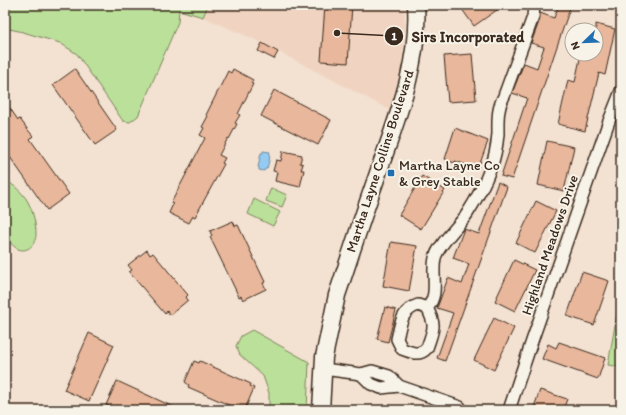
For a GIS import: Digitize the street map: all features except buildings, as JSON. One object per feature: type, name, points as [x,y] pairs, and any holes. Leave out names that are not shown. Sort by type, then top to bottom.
[{"type":"main road","name":"Martha Layne Collins Boulevard","points":[[320,410],[327,338],[337,295],[395,126],[407,84],[415,45],[417,21],[416,5]]},
{"type":"street","points":[[427,308],[433,302],[435,289],[435,257],[440,247],[467,214],[491,167],[496,148],[499,105],[504,96],[532,17],[534,5]]},
{"type":"street","name":"Highland Meadows Drive","points":[[509,410],[609,121],[621,91]]},
{"type":"street","points":[[323,369],[361,374],[372,371],[389,376],[399,386],[460,407]]},
{"type":"shaded area","points":[[208,5],[404,5],[405,23],[402,64],[390,110],[262,43],[203,17]]},
{"type":"green space","points":[[5,5],[208,5],[203,17],[179,10],[178,22],[138,116],[130,122],[123,121],[77,54],[60,43],[5,28]]},
{"type":"green space","points":[[5,179],[24,196],[33,214],[36,238],[31,247],[25,250],[16,248],[10,243],[5,235]]},
{"type":"green space","points":[[271,188],[287,195],[282,207],[266,201]]},
{"type":"green space","points":[[254,199],[280,212],[273,226],[248,214]]},
{"type":"green space","points":[[618,308],[621,309],[621,367],[608,365]]},
{"type":"green space","points":[[252,330],[309,362],[307,410],[269,410],[269,393],[263,376],[240,355],[236,346],[241,336]]},
{"type":"water","points":[[263,151],[270,152],[267,169],[264,171],[259,170],[258,167],[261,153],[263,153]]},
{"type":"place","name":"Sirs Incorporated","points":[[337,33]]},
{"type":"place","name":"Martha Layne Co & Grey Stable","points":[[391,173]]}]
